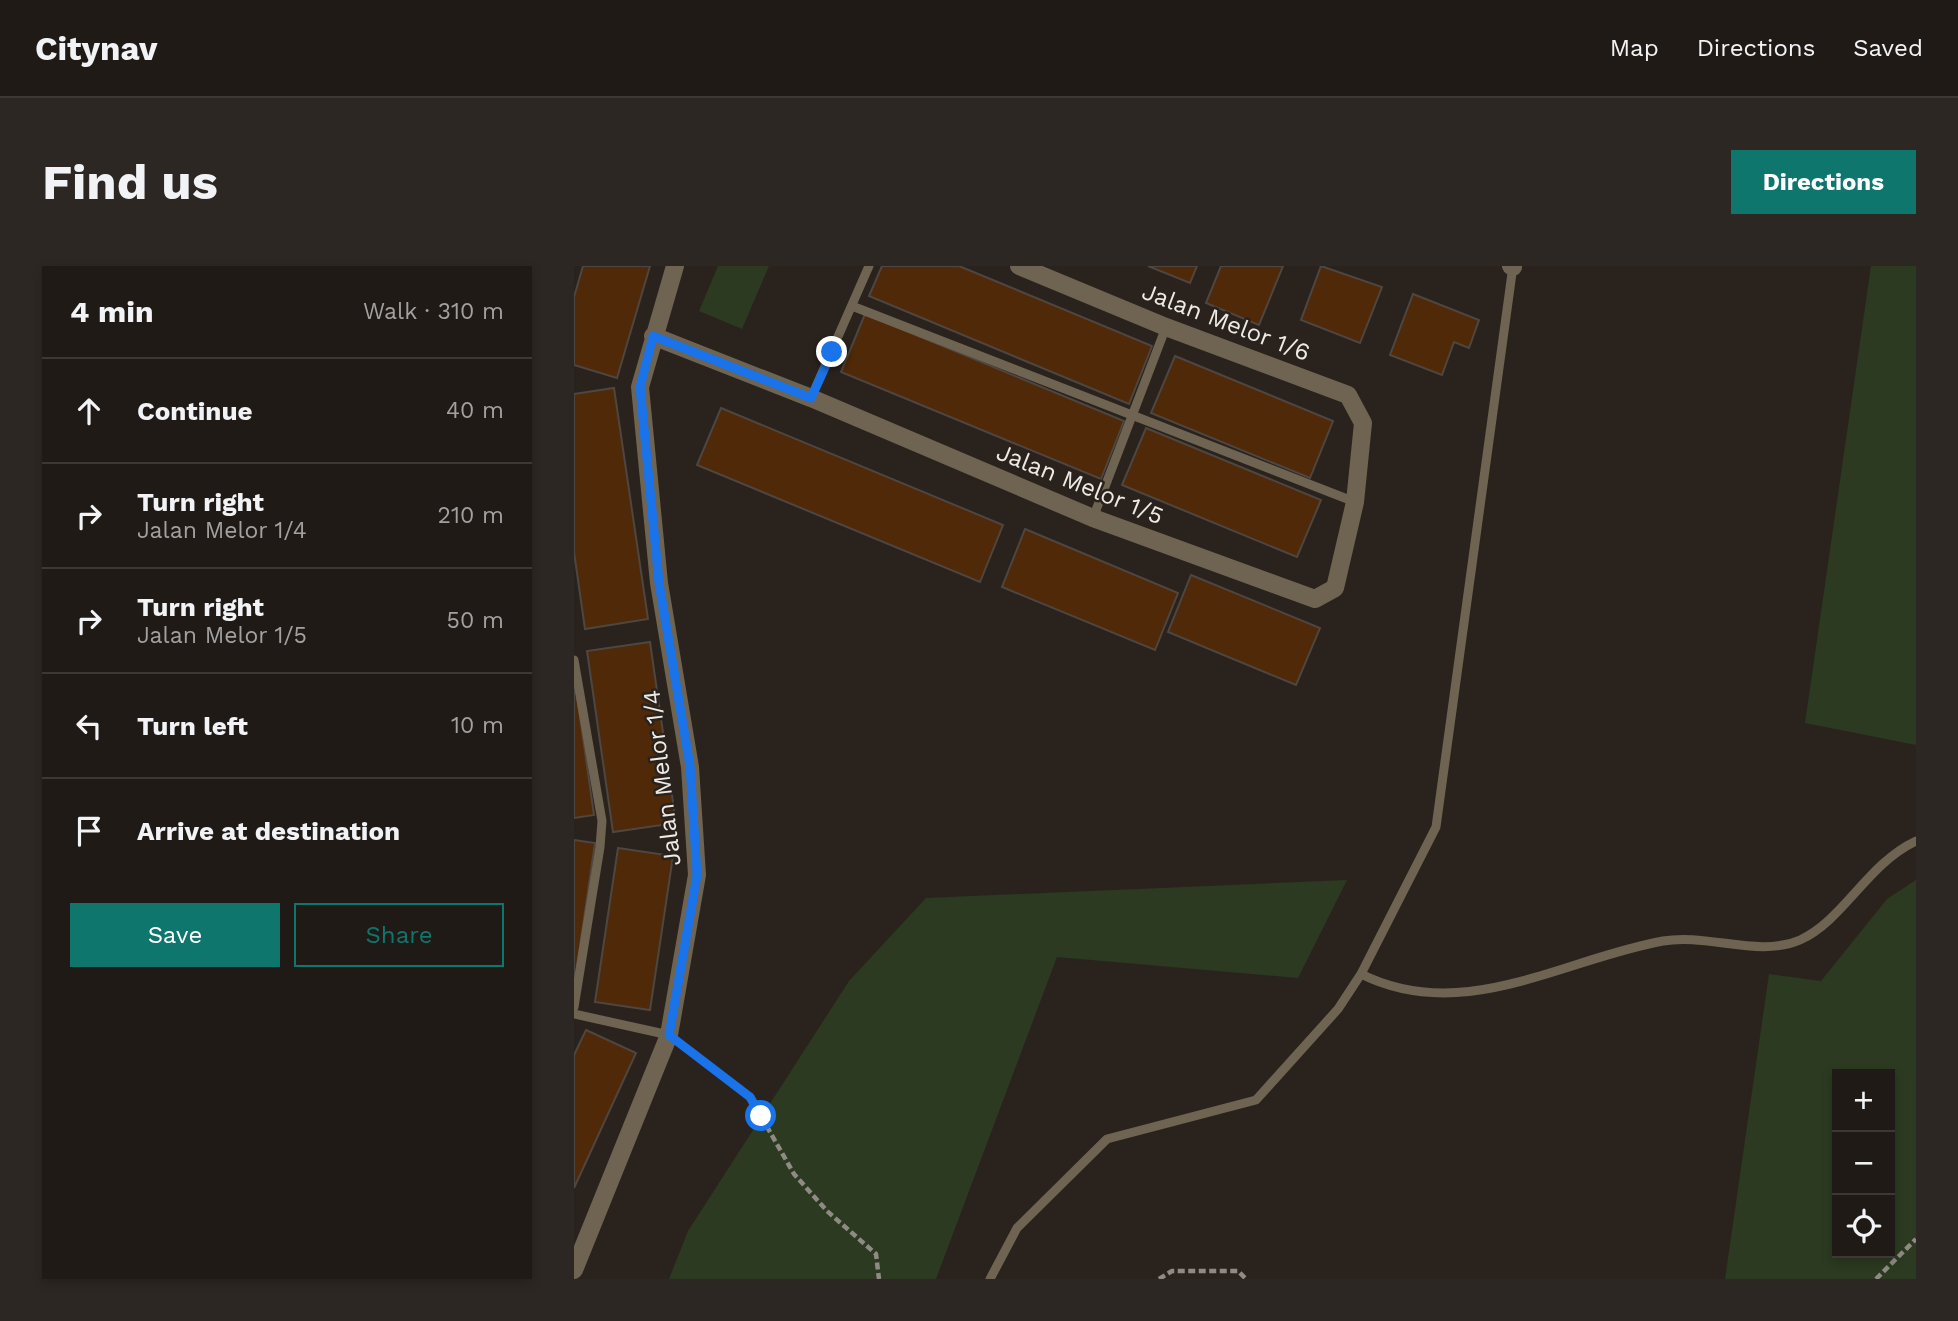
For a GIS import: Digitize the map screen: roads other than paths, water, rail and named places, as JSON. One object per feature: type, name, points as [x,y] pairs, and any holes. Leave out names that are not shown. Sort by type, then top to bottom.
[{"type":"street","name":"Jalan Melor 1/4","points":[[574,1270],[669,1035],[697,875],[690,766],[659,583],[640,387],[675,266]]},
{"type":"street","name":"Jalan Melor 1/6","points":[[1019,266],[1166,327],[1348,395],[1363,423]]},
{"type":"street","name":"Jalan Melor 1/5","points":[[653,336],[811,398],[1093,518],[1315,599],[1335,588],[1355,502],[1363,423]]},
{"type":"lane","points":[[811,398],[869,266]]},
{"type":"lane","points":[[990,1279],[1017,1228],[1107,1139],[1256,1100],[1338,1009],[1361,974],[1436,827],[1512,266]]},
{"type":"lane","points":[[852,306],[1355,502]]},
{"type":"lane","points":[[1093,518],[1166,327]]},
{"type":"lane","points":[[574,660],[602,821],[574,1007]]},
{"type":"lane","points":[[1361,974],[1379,984],[1424,992],[1474,993],[1664,941],[1774,946],[1798,941],[1819,929],[1875,869],[1916,841]]},
{"type":"lane","points":[[574,1014],[669,1035]]}]
